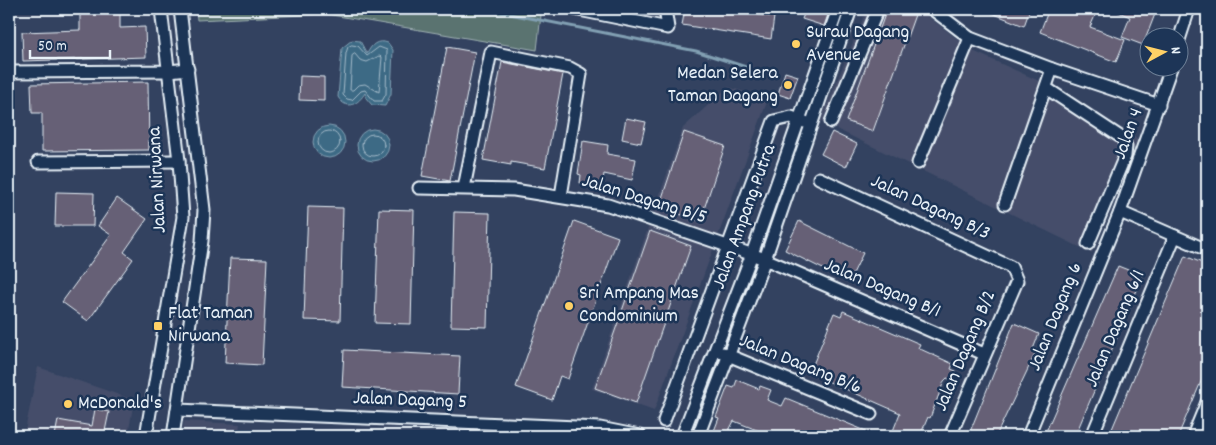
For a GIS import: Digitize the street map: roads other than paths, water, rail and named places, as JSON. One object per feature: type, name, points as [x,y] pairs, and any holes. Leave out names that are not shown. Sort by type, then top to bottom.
[{"type":"street","name":"Jalan Nirwana","points":[[146,436],[184,217],[161,9]]},
{"type":"street","name":"Jalan Nirwana","points":[[174,432],[202,241],[202,179],[180,9]]},
{"type":"street","points":[[574,9],[668,28],[665,9]]},
{"type":"street","name":"Jalan Ampang Putra","points":[[682,436],[752,254],[838,9]]},
{"type":"street","name":"Jalan Ampang Putra","points":[[698,436],[765,259],[851,9]]},
{"type":"street","points":[[832,122],[878,9]]},
{"type":"street","points":[[932,9],[970,38],[1052,69],[1159,105]]},
{"type":"street","points":[[1183,28],[1190,9]]},
{"type":"street","points":[[918,163],[970,38]]},
{"type":"street","points":[[464,188],[491,52],[570,68],[581,74],[582,78],[561,196]]},
{"type":"street","points":[[9,72],[168,71],[188,69]]},
{"type":"street","points":[[1005,204],[1052,69]]},
{"type":"street","name":"Jalan 4","points":[[1120,212],[1168,78]]},
{"type":"street","points":[[1046,88],[1122,138],[1126,146],[1125,156],[1088,244]]},
{"type":"street","points":[[664,421],[774,121],[791,117],[811,124]]},
{"type":"street","points":[[38,162],[179,160]]},
{"type":"street","name":"Jalan Dagang B/3","points":[[819,178],[1011,267],[1017,281]]},
{"type":"street","name":"Jalan Dagang B/5","points":[[419,188],[514,190],[608,205],[752,254]]},
{"type":"street","points":[[1120,212],[1207,250]]},
{"type":"street","name":"Jalan Dagang 6","points":[[1028,436],[1120,212]]},
{"type":"street","name":"Jalan Dagang 6/1","points":[[1092,436],[1175,236]]},
{"type":"street","points":[[181,238],[202,241]]},
{"type":"street","name":"Jalan Dagang B/1","points":[[752,254],[984,354]]},
{"type":"street","name":"Jalan Dagang B/2","points":[[950,436],[1017,281]]},
{"type":"street","name":"Jalan Dagang B/6","points":[[715,350],[871,414]]},
{"type":"street","points":[[1194,436],[1207,402]]},
{"type":"street","name":"Jalan Dagang 5","points":[[178,410],[600,428],[640,436]]},
{"type":"street","points":[[166,436],[174,432]]},
{"type":"water","points":[[352,40],[360,41],[367,54],[370,48],[378,42],[388,43],[393,50],[391,94],[385,106],[372,105],[366,98],[365,93],[356,103],[349,105],[341,102],[338,97],[342,48]]},
{"type":"water","points":[[329,126],[335,127],[340,131],[344,136],[344,148],[340,153],[335,157],[329,158],[323,157],[318,153],[314,148],[313,142],[314,136],[318,131],[323,127]]},
{"type":"water","points":[[373,129],[379,130],[384,134],[388,139],[388,151],[384,156],[379,160],[373,161],[367,160],[362,156],[358,151],[357,145],[358,139],[362,134],[367,130]]},
{"type":"waterway","points":[[484,9],[696,51],[746,67]]},
{"type":"place","name":"Surau Dagang Avenue","points":[[796,44]]},
{"type":"place","name":"Medan Selera Taman Dagang","points":[[788,85]]},
{"type":"place","name":"Sri Ampang Mas Condominium","points":[[569,306]]},
{"type":"place","name":"Flat Taman Nirwana","points":[[158,326]]},
{"type":"place","name":"McDonald's","points":[[68,404]]}]
